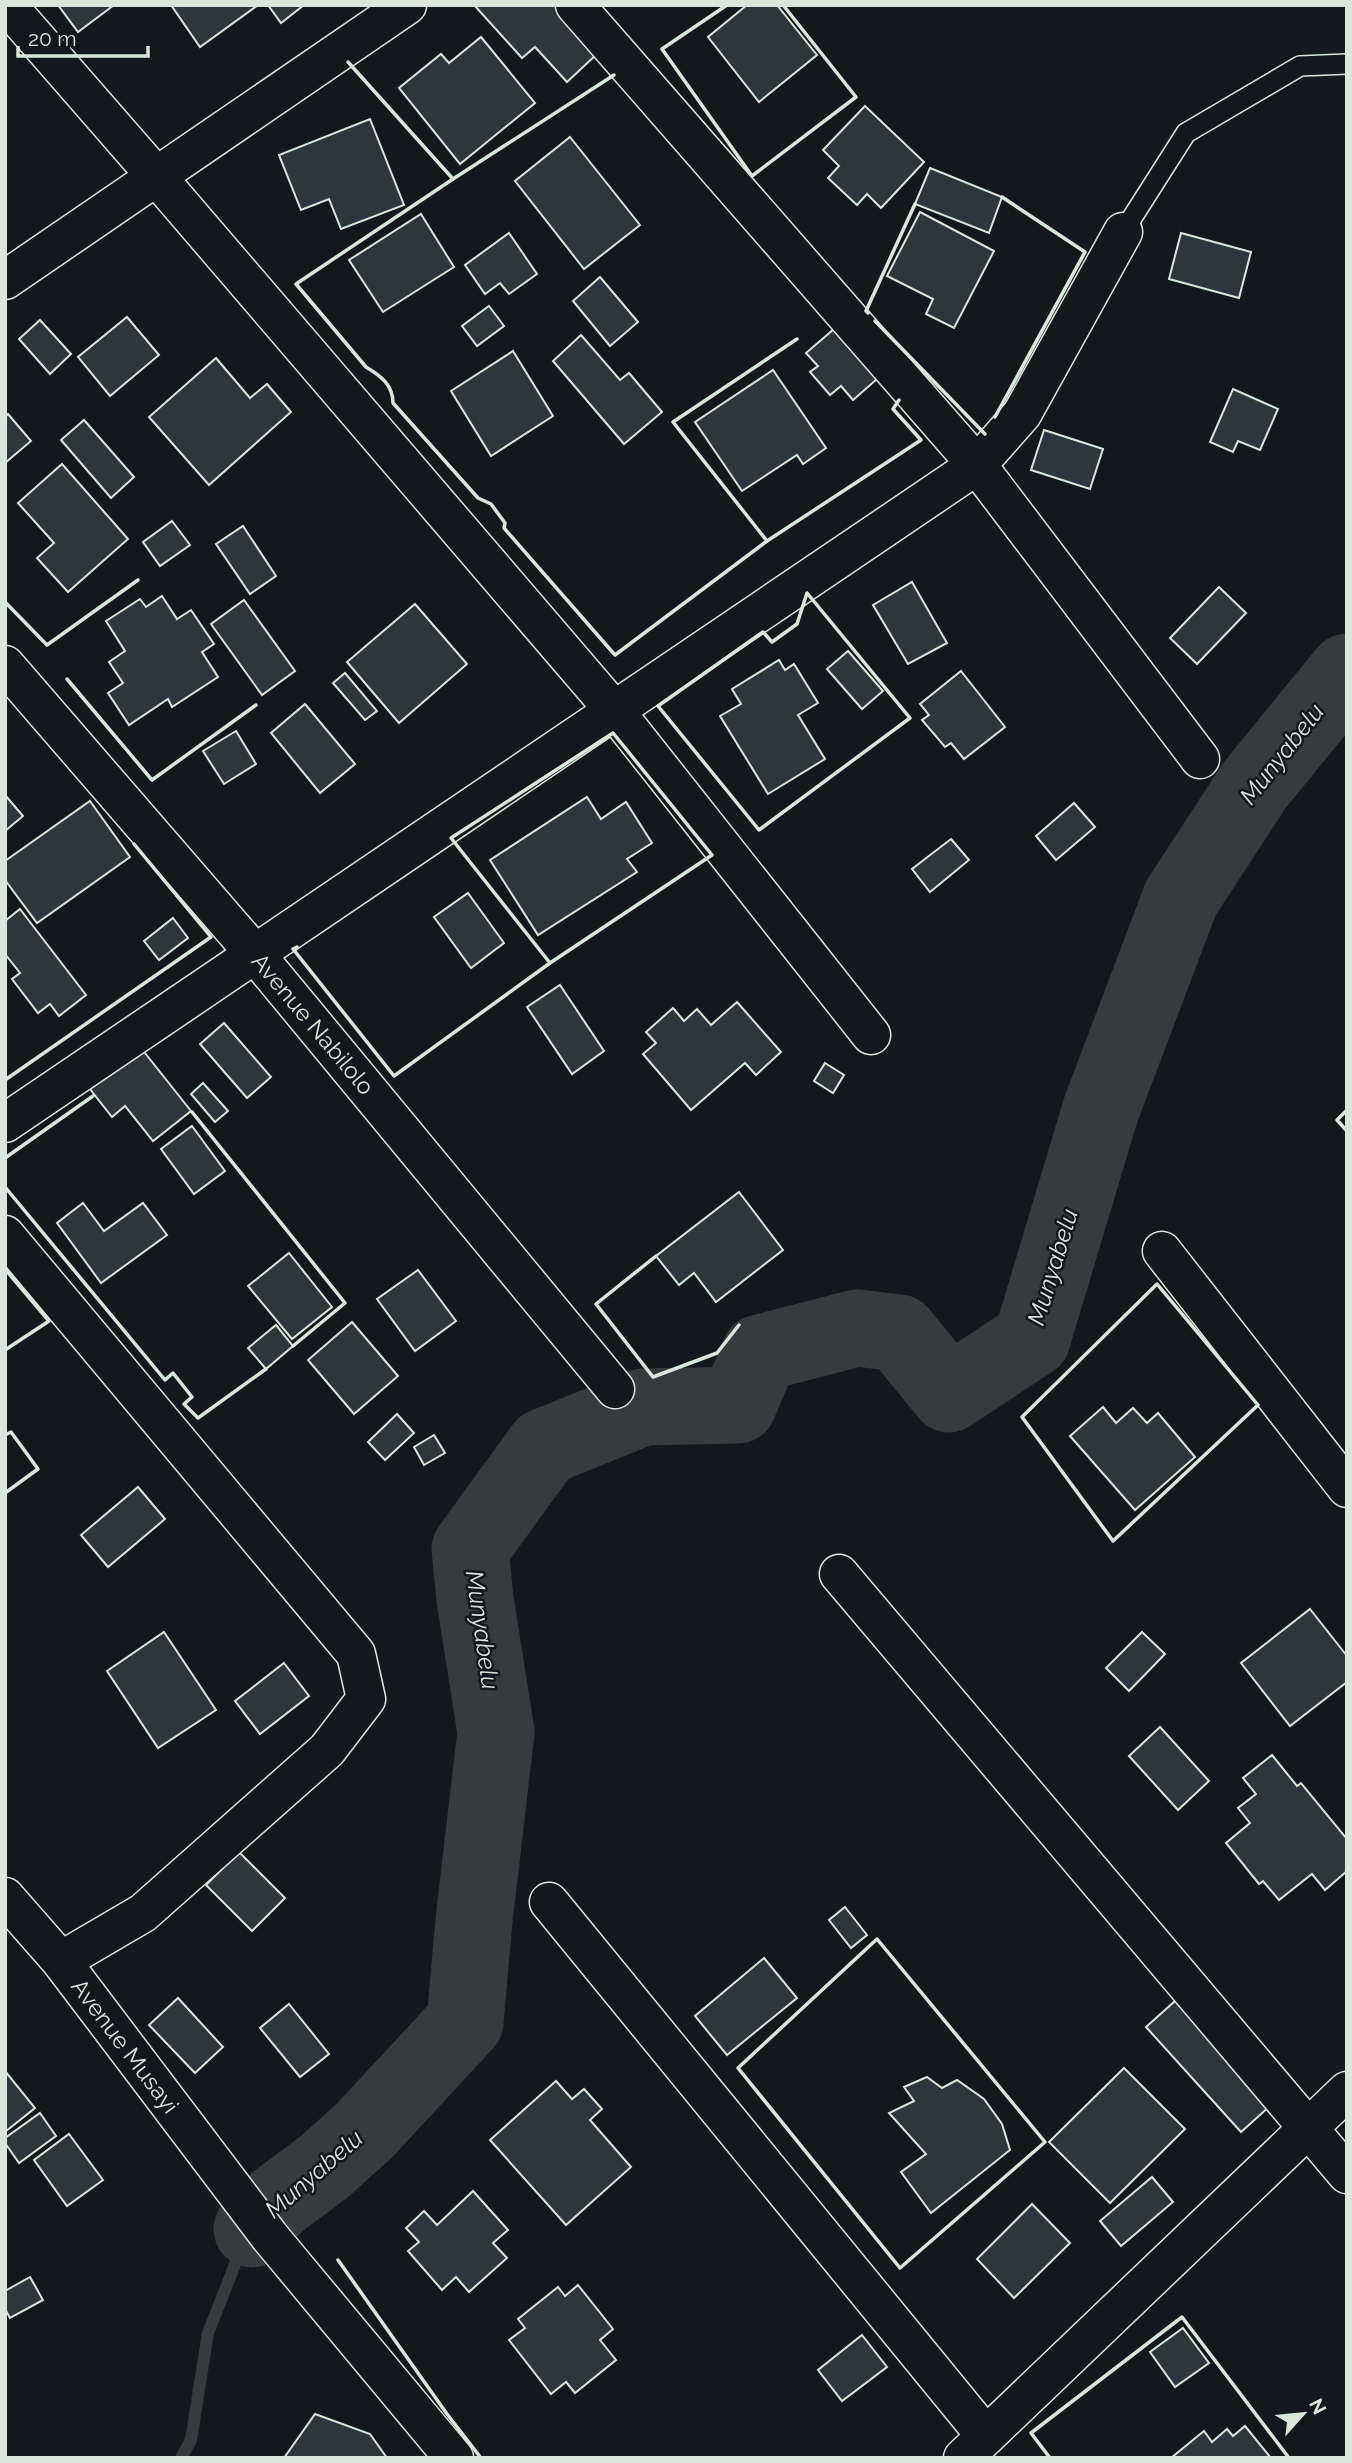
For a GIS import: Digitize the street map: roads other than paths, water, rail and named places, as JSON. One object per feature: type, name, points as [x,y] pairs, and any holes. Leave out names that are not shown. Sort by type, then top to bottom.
[{"type":"street","points":[[7,5],[614,710],[872,1035]]},
{"type":"street","points":[[5,280],[407,5]]},
{"type":"street","points":[[575,5],[976,465],[1200,759]]},
{"type":"street","points":[[5,1123],[976,465],[1022,414],[1123,232]]},
{"type":"street","name":"Avenue Nabilolo","points":[[5,665],[256,955],[615,1389]]},
{"type":"street","points":[[5,1235],[356,1654],[366,1699],[327,1750],[143,1913],[61,1961]]},
{"type":"street","points":[[1162,1251],[1347,1488]]},
{"type":"street","points":[[839,1574],[1347,2174]]},
{"type":"street","name":"Avenue Musayi","points":[[5,1897],[61,1961],[270,2237],[454,2458]]},
{"type":"street","points":[[549,1902],[975,2447],[1347,2091]]},
{"type":"lane","points":[[1123,232],[1186,133],[1300,66],[1347,64]]},
{"type":"waterway","name":"Munyabelu","points":[[252,2229],[277,2202],[324,2167],[364,2131],[465,2022],[496,1732],[470,1549],[544,1447],[643,1407],[738,1405],[760,1353],[857,1328],[899,1333],[949,1394],[1032,1339],[1101,1109],[1181,898],[1254,786],[1347,672]]},
{"type":"waterway","points":[[181,2458],[191,2440],[208,2333],[245,2239],[252,2229]]}]
